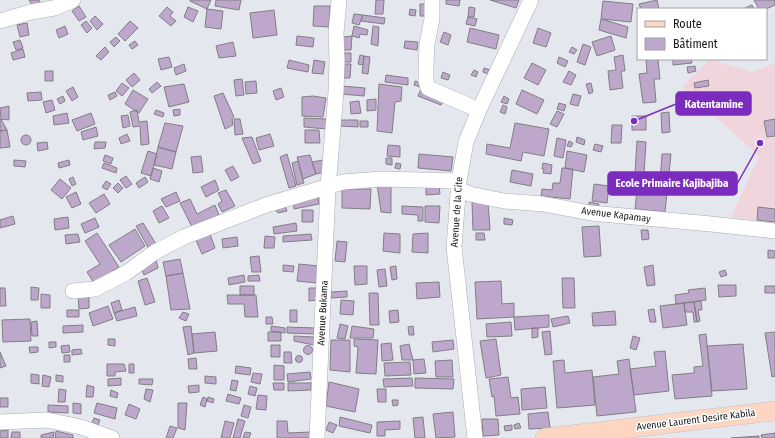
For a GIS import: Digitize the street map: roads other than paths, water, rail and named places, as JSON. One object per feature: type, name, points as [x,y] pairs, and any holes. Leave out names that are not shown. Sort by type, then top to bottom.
[{"type":"main road","name":"Avenue Laurent Desire Kabila","points":[[545,438],[775,411]]},
{"type":"street","points":[[0,21],[31,12],[54,8],[73,0]]},
{"type":"street","name":"Avenue Bukama","points":[[317,438],[328,188],[336,84],[336,33],[339,0]]},
{"type":"street","points":[[432,0],[432,20],[427,44],[426,66],[426,81],[428,88],[479,110]]},
{"type":"street","name":"Avenue de la Cite","points":[[475,438],[454,247],[458,185],[466,142],[479,110],[530,0]]},
{"type":"street","name":"Avenue Kapamay","points":[[73,291],[95,289],[126,273],[154,252],[184,237],[266,205],[328,188],[344,182],[381,179],[458,185],[470,194],[504,201],[543,204],[591,213],[711,224],[775,232]]},
{"type":"street","points":[[0,422],[47,420],[81,427],[112,438]]},
{"type":"place","name":"Katentamine","points":[[634,121]]},
{"type":"place","name":"Ecole Primaire Kajibajiba","points":[[760,143]]}]
